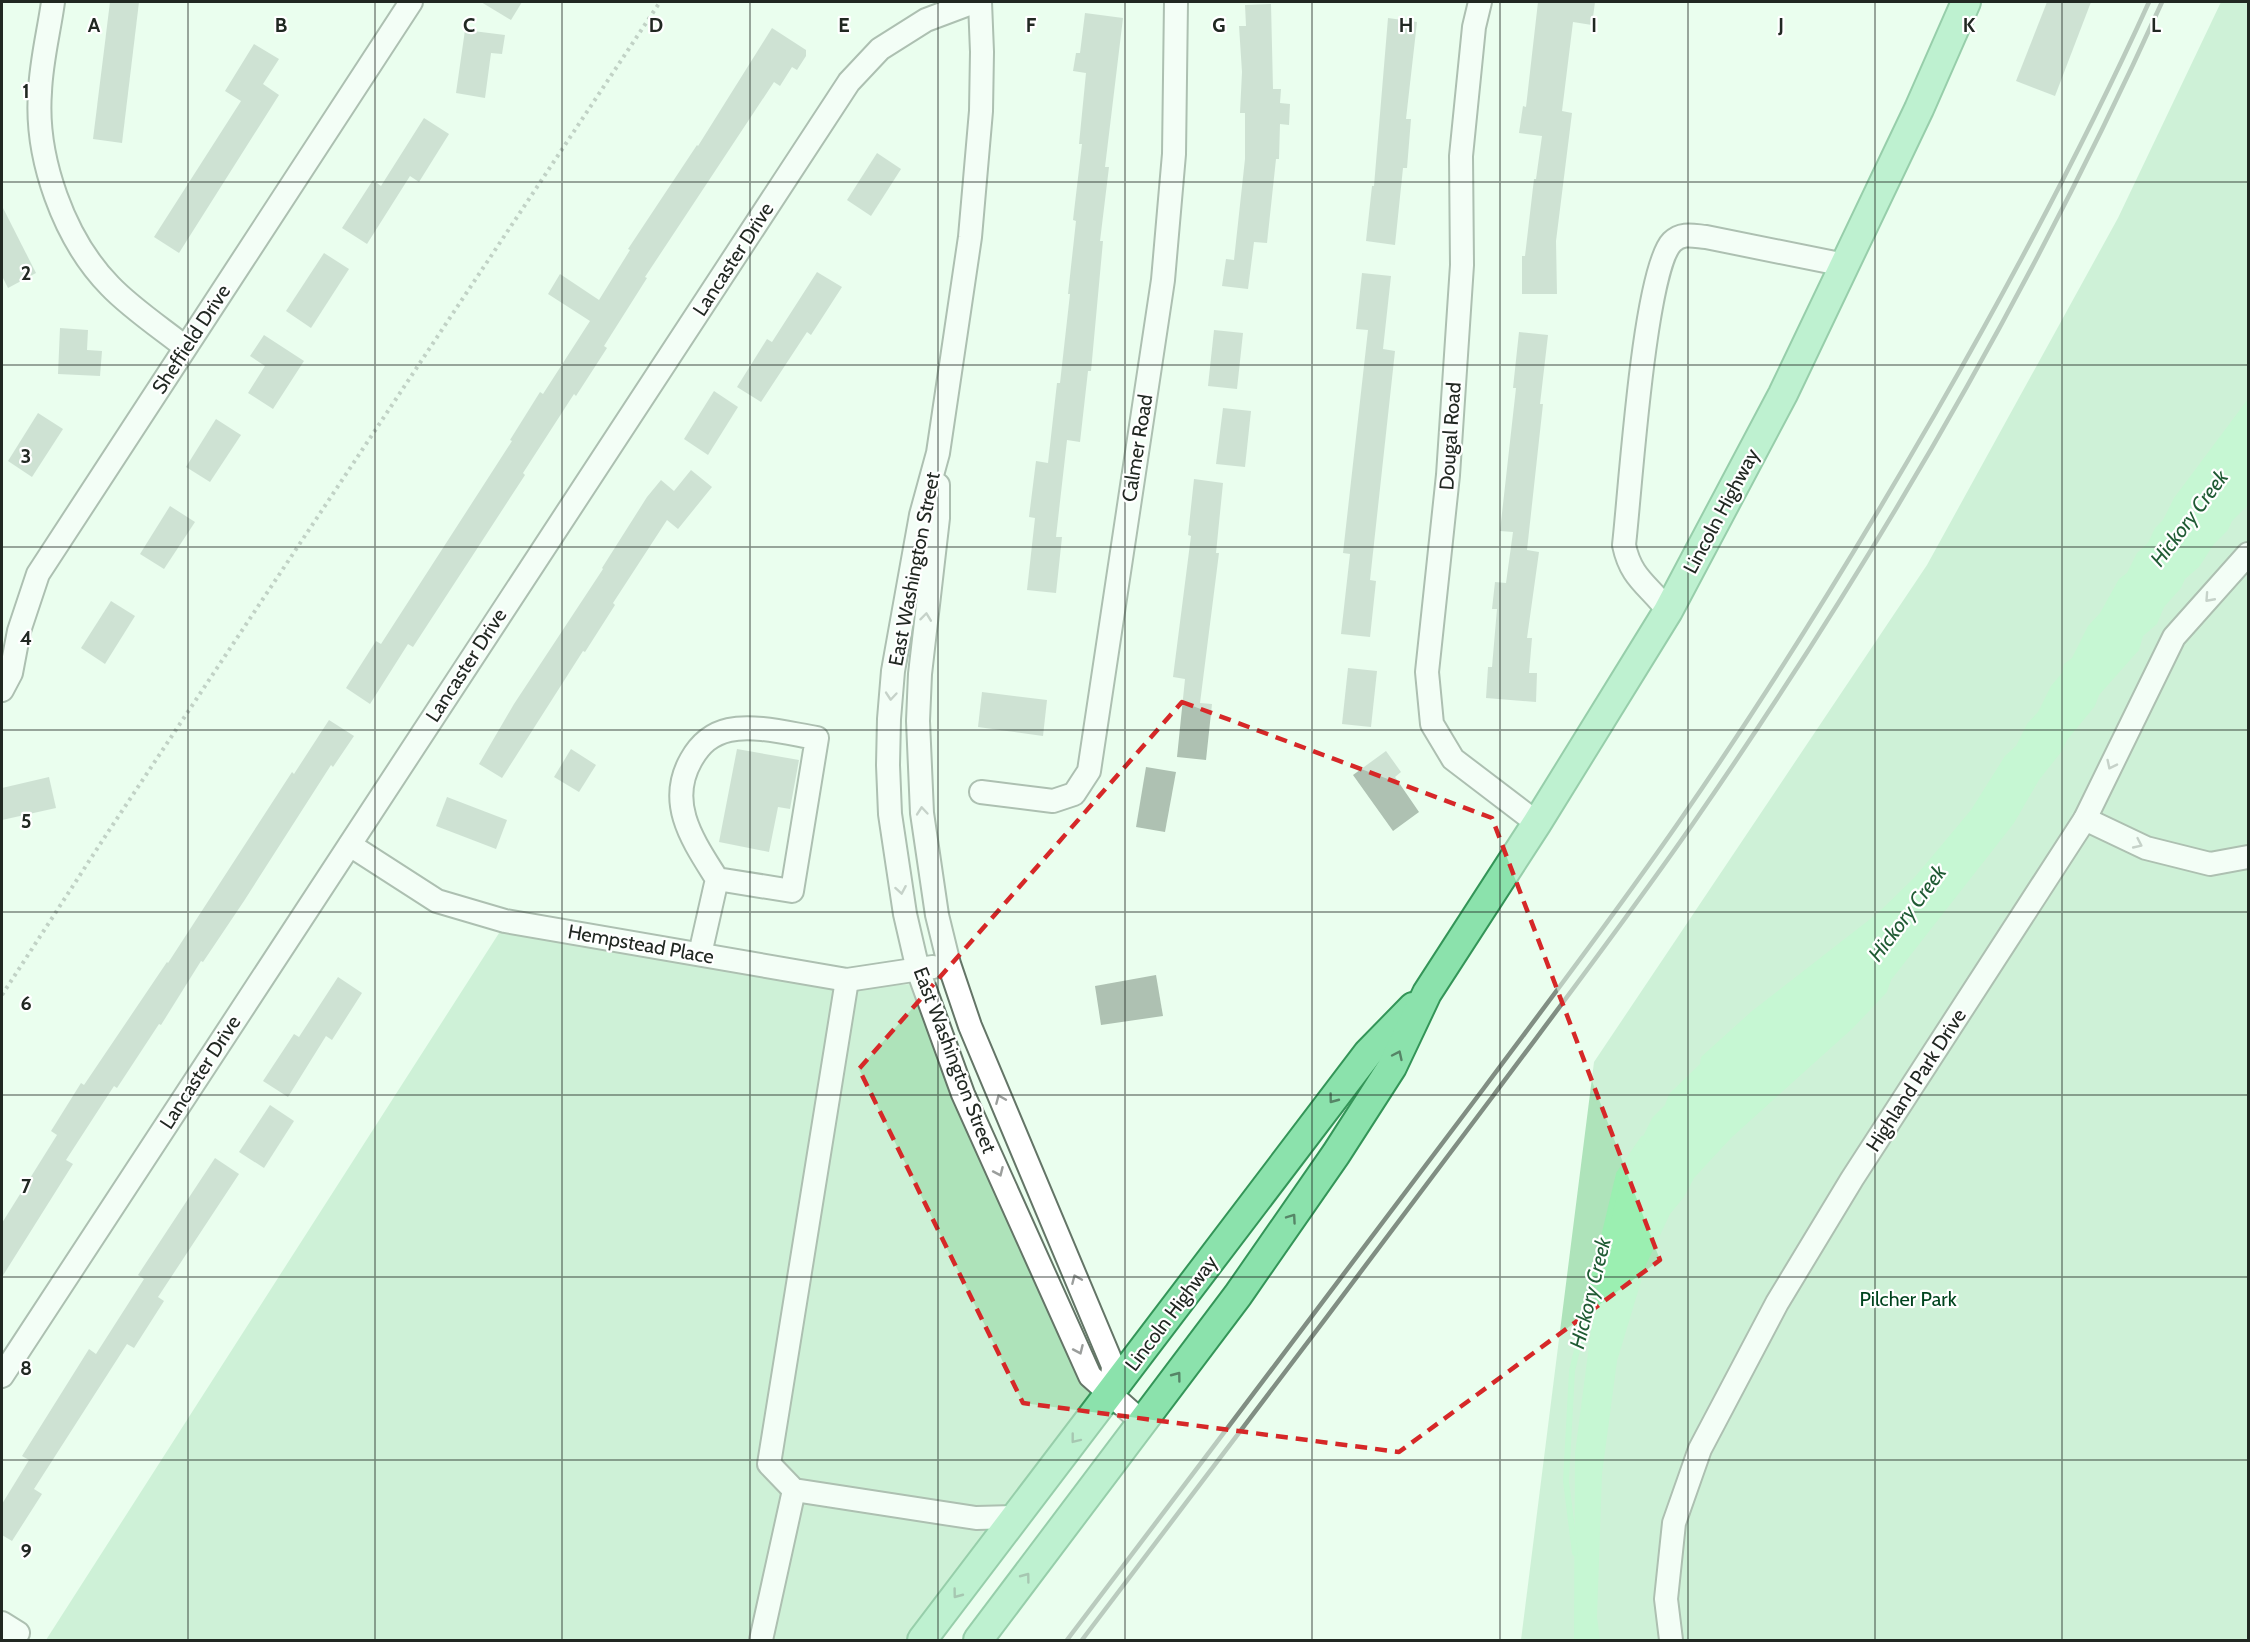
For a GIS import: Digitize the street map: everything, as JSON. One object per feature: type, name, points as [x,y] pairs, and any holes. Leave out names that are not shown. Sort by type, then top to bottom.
[{"type":"main road","name":"Lincoln Highway","points":[[978,1641],[1238,1295],[1336,1154],[1392,1067],[1427,993],[1537,824],[1668,610],[1783,394],[1920,109],[1966,2]]},
{"type":"main road","name":"Lincoln Highway","points":[[922,1641],[1368,1053],[1427,993]]},
{"type":"street","points":[[53,2],[39,93],[43,156],[59,203],[80,249],[110,287],[185,347]]},
{"type":"street","name":"Sheffield Drive","points":[[2,690],[11,673],[19,631],[38,574],[411,2]]},
{"type":"street","name":"Lancaster Drive","points":[[2,1376],[849,82],[880,49],[926,20],[974,2]]},
{"type":"street","name":"East Washington Street","points":[[980,2],[982,52],[970,237],[938,453],[921,515],[893,671],[888,765],[890,814],[905,914],[918,970],[963,1094],[1090,1376],[1142,1422]]},
{"type":"street","name":"Calmer Road","points":[[981,792],[1053,801],[1074,794],[1089,771],[1163,280],[1174,154],[1176,2]]},
{"type":"street","name":"Dougal Road","points":[[1480,2],[1474,27],[1461,156],[1462,265],[1448,475],[1426,672],[1432,724],[1452,759],[1537,824]]},
{"type":"street","points":[[1668,610],[1658,597],[1637,578],[1628,562],[1624,545],[1641,385],[1657,273],[1671,243],[1683,235],[1706,237],[1845,265]]},
{"type":"street","name":"East Washington Street","points":[[938,453],[938,518],[920,674],[918,754],[922,813],[937,915],[949,964],[990,1074],[1113,1365],[1111,1393]]},
{"type":"street","name":"Highland Park Drive","points":[[1671,1641],[1666,1599],[1674,1523],[1700,1449],[1777,1303],[1859,1169],[2085,819],[2174,637],[2248,554]]},
{"type":"street","points":[[700,954],[717,879],[685,823],[680,801],[684,772],[699,746],[714,735],[731,729],[751,729],[817,738],[792,891],[717,879]]},
{"type":"street","points":[[2085,819],[2146,848],[2210,864],[2248,857]]},
{"type":"street","name":"Hempstead Place","points":[[350,846],[437,901],[505,921],[847,980],[949,964]]},
{"type":"street","points":[[847,980],[769,1464],[794,1490],[976,1518],[1014,1517]]},
{"type":"street","points":[[761,1641],[794,1490]]},
{"type":"street","points":[[2,1623],[18,1633],[13,1641]]},
{"type":"path","points":[[2,995],[660,2]]},
{"type":"highlighted area","points":[[1182,702],[1492,818],[1660,1260],[1399,1452],[1023,1403],[859,1069]]},
{"type":"green space","name":"Pilcher Park","points":[[2221,2],[2248,2],[2248,1640],[1521,1640],[1594,1062],[1927,565],[2118,218]]},
{"type":"green space","points":[[501,930],[852,989],[910,984],[1098,1391],[913,1640],[46,1640]]},
{"type":"water","points":[[2248,399],[2248,505],[2232,521],[2228,530],[2214,544],[2199,567],[2185,579],[2181,588],[2164,607],[2157,624],[2143,636],[2139,650],[2099,695],[2095,706],[2067,740],[2062,751],[2039,780],[2014,823],[1891,980],[1887,992],[1853,1028],[1731,1138],[1694,1178],[1684,1197],[1670,1214],[1646,1265],[1617,1361],[1602,1474],[1597,1617],[1600,1640],[1574,1640],[1575,1453],[1601,1254],[1621,1176],[1627,1170],[1652,1118],[1665,1105],[1669,1094],[1700,1064],[1701,1057],[1752,1011],[1878,913],[1914,878],[1971,810],[2005,756],[2016,746],[2027,724],[2038,712],[2051,686],[2062,673],[2064,664],[2072,658],[2088,626],[2100,613],[2119,579],[2127,573],[2137,553],[2148,543],[2155,528],[2163,520],[2174,498]]},
{"type":"building","points":[[110,2],[139,2],[122,143],[93,139]]},
{"type":"building","points":[[481,2],[522,2],[511,20]]},
{"type":"building","points":[[1538,2],[1595,2],[1592,25],[1573,22],[1562,111],[1572,113],[1556,241],[1557,294],[1522,294],[1522,256],[1525,256],[1534,179],[1536,179],[1542,136],[1519,133],[1523,106],[1526,107]]},
{"type":"building","points":[[2047,2],[2091,2],[2055,96],[2016,81]]},
{"type":"building","points":[[1271,4],[1273,89],[1281,89],[1280,103],[1290,104],[1289,125],[1280,124],[1279,159],[1276,159],[1267,243],[1254,242],[1248,289],[1222,286],[1226,259],[1234,260],[1245,159],[1245,113],[1240,113],[1242,72],[1239,26],[1246,26],[1245,5]]},
{"type":"building","points":[[1085,13],[1123,18],[1105,167],[1109,167],[1100,241],[1103,241],[1091,371],[1088,371],[1080,442],[1067,440],[1056,537],[1062,537],[1056,593],[1027,590],[1035,518],[1029,517],[1036,461],[1048,463],[1070,294],[1068,294],[1076,221],[1073,220],[1082,144],[1079,144],[1086,73],[1073,71],[1076,53],[1080,53]]},
{"type":"building","points":[[1388,18],[1417,22],[1406,119],[1411,119],[1407,168],[1403,168],[1395,245],[1366,241],[1372,186],[1374,186]]},
{"type":"building","points":[[772,28],[806,50],[806,56],[797,70],[792,67],[780,86],[774,82],[645,277],[647,278],[604,346],[607,348],[576,396],[574,394],[523,473],[525,475],[413,647],[408,644],[370,704],[346,688],[376,641],[381,644],[512,441],[510,440],[540,392],[543,394],[590,321],[548,294],[560,274],[599,300],[630,250],[628,249],[698,146]]},
{"type":"building","points":[[465,30],[505,35],[502,54],[491,53],[485,98],[456,93]]},
{"type":"building","points":[[254,44],[279,59],[263,84],[279,95],[179,253],[154,237],[241,101],[225,91]]},
{"type":"building","points":[[424,118],[449,134],[419,182],[410,176],[367,244],[342,228],[373,180],[381,186]]},
{"type":"building","points":[[877,153],[901,169],[871,216],[847,200]]},
{"type":"building","points":[[2,206],[36,273],[8,288],[2,276]]},
{"type":"building","points":[[324,253],[349,269],[311,328],[286,311]]},
{"type":"building","points":[[817,272],[842,287],[811,335],[807,332],[761,402],[737,387],[767,339],[772,342]]},
{"type":"building","points":[[1362,273],[1391,276],[1383,349],[1395,351],[1370,580],[1376,581],[1370,637],[1341,634],[1350,554],[1343,553],[1368,330],[1356,329]]},
{"type":"building","points":[[60,328],[88,330],[87,350],[102,351],[100,376],[58,374]]},
{"type":"building","points":[[1214,330],[1243,333],[1237,389],[1208,386]]},
{"type":"building","points":[[1519,332],[1548,335],[1527,550],[1539,552],[1527,638],[1532,638],[1529,673],[1537,673],[1536,702],[1486,698],[1488,667],[1492,667],[1497,609],[1492,609],[1495,582],[1506,583],[1513,532],[1500,531],[1516,388],[1513,388]]},
{"type":"building","points":[[264,335],[304,361],[273,409],[248,393],[265,366],[250,356]]},
{"type":"building","points":[[714,391],[738,407],[708,455],[684,439]]},
{"type":"building","points":[[1223,408],[1251,411],[1245,467],[1216,464]]},
{"type":"building","points":[[38,413],[63,429],[32,477],[8,461]]},
{"type":"building","points":[[216,419],[241,435],[210,482],[186,467]]},
{"type":"building","points":[[691,470],[712,487],[678,529],[667,520],[613,603],[615,605],[585,652],[583,651],[502,778],[479,764],[514,704],[603,569],[647,497],[661,480],[674,491]]},
{"type":"building","points":[[1194,479],[1223,483],[1216,553],[1219,553],[1200,703],[1212,704],[1206,760],[1177,757],[1185,679],[1173,677],[1191,536],[1188,535]]},
{"type":"building","points":[[170,506],[195,522],[164,569],[140,554]]},
{"type":"building","points":[[111,601],[135,616],[105,664],[81,648]]},
{"type":"building","points":[[1348,668],[1377,671],[1371,727],[1342,724]]},
{"type":"building","points":[[982,692],[1047,700],[1043,736],[978,727]]},
{"type":"building","points":[[329,720],[354,736],[333,767],[331,765],[161,1025],[159,1024],[117,1088],[114,1086],[66,1160],[73,1164],[2,1277],[2,1223],[57,1135],[51,1131],[81,1083],[84,1085],[168,963],[292,772],[294,774]]},
{"type":"building","points":[[571,749],[596,765],[579,792],[554,777]]},
{"type":"building","points":[[737,749],[799,760],[790,809],[778,807],[769,852],[719,842]]},
{"type":"building","points":[[1386,751],[1401,772],[1395,777],[1419,812],[1393,831],[1353,775]]},
{"type":"building","points":[[1146,767],[1176,772],[1165,832],[1136,827]]},
{"type":"building","points":[[49,777],[56,808],[2,820],[2,788]]},
{"type":"building","points":[[447,797],[507,820],[496,849],[436,826]]},
{"type":"building","points":[[1156,975],[1163,1016],[1101,1025],[1095,986]]},
{"type":"building","points":[[338,977],[362,993],[332,1040],[326,1036],[288,1097],[263,1081],[294,1034],[299,1037]]},
{"type":"building","points":[[270,1105],[294,1121],[264,1168],[239,1152]]},
{"type":"building","points":[[215,1158],[239,1174],[158,1297],[164,1301],[134,1348],[127,1344],[34,1489],[42,1494],[12,1541],[2,1535],[2,1504],[29,1460],[22,1456],[89,1349],[96,1354],[144,1279],[138,1275]]},
{"type":"waterway","name":"Hickory Creek","points":[[1575,1553],[1566,1481],[1572,1371],[1619,1174],[1643,1139]]},
{"type":"railway","points":[[1067,1640],[1585,953],[1659,851],[1749,718],[1844,567],[1964,364],[2073,159],[2149,2]]},
{"type":"railway","points":[[1082,1640],[1594,961],[1759,727],[1886,526],[2004,320],[2112,109],[2162,2]]}]
